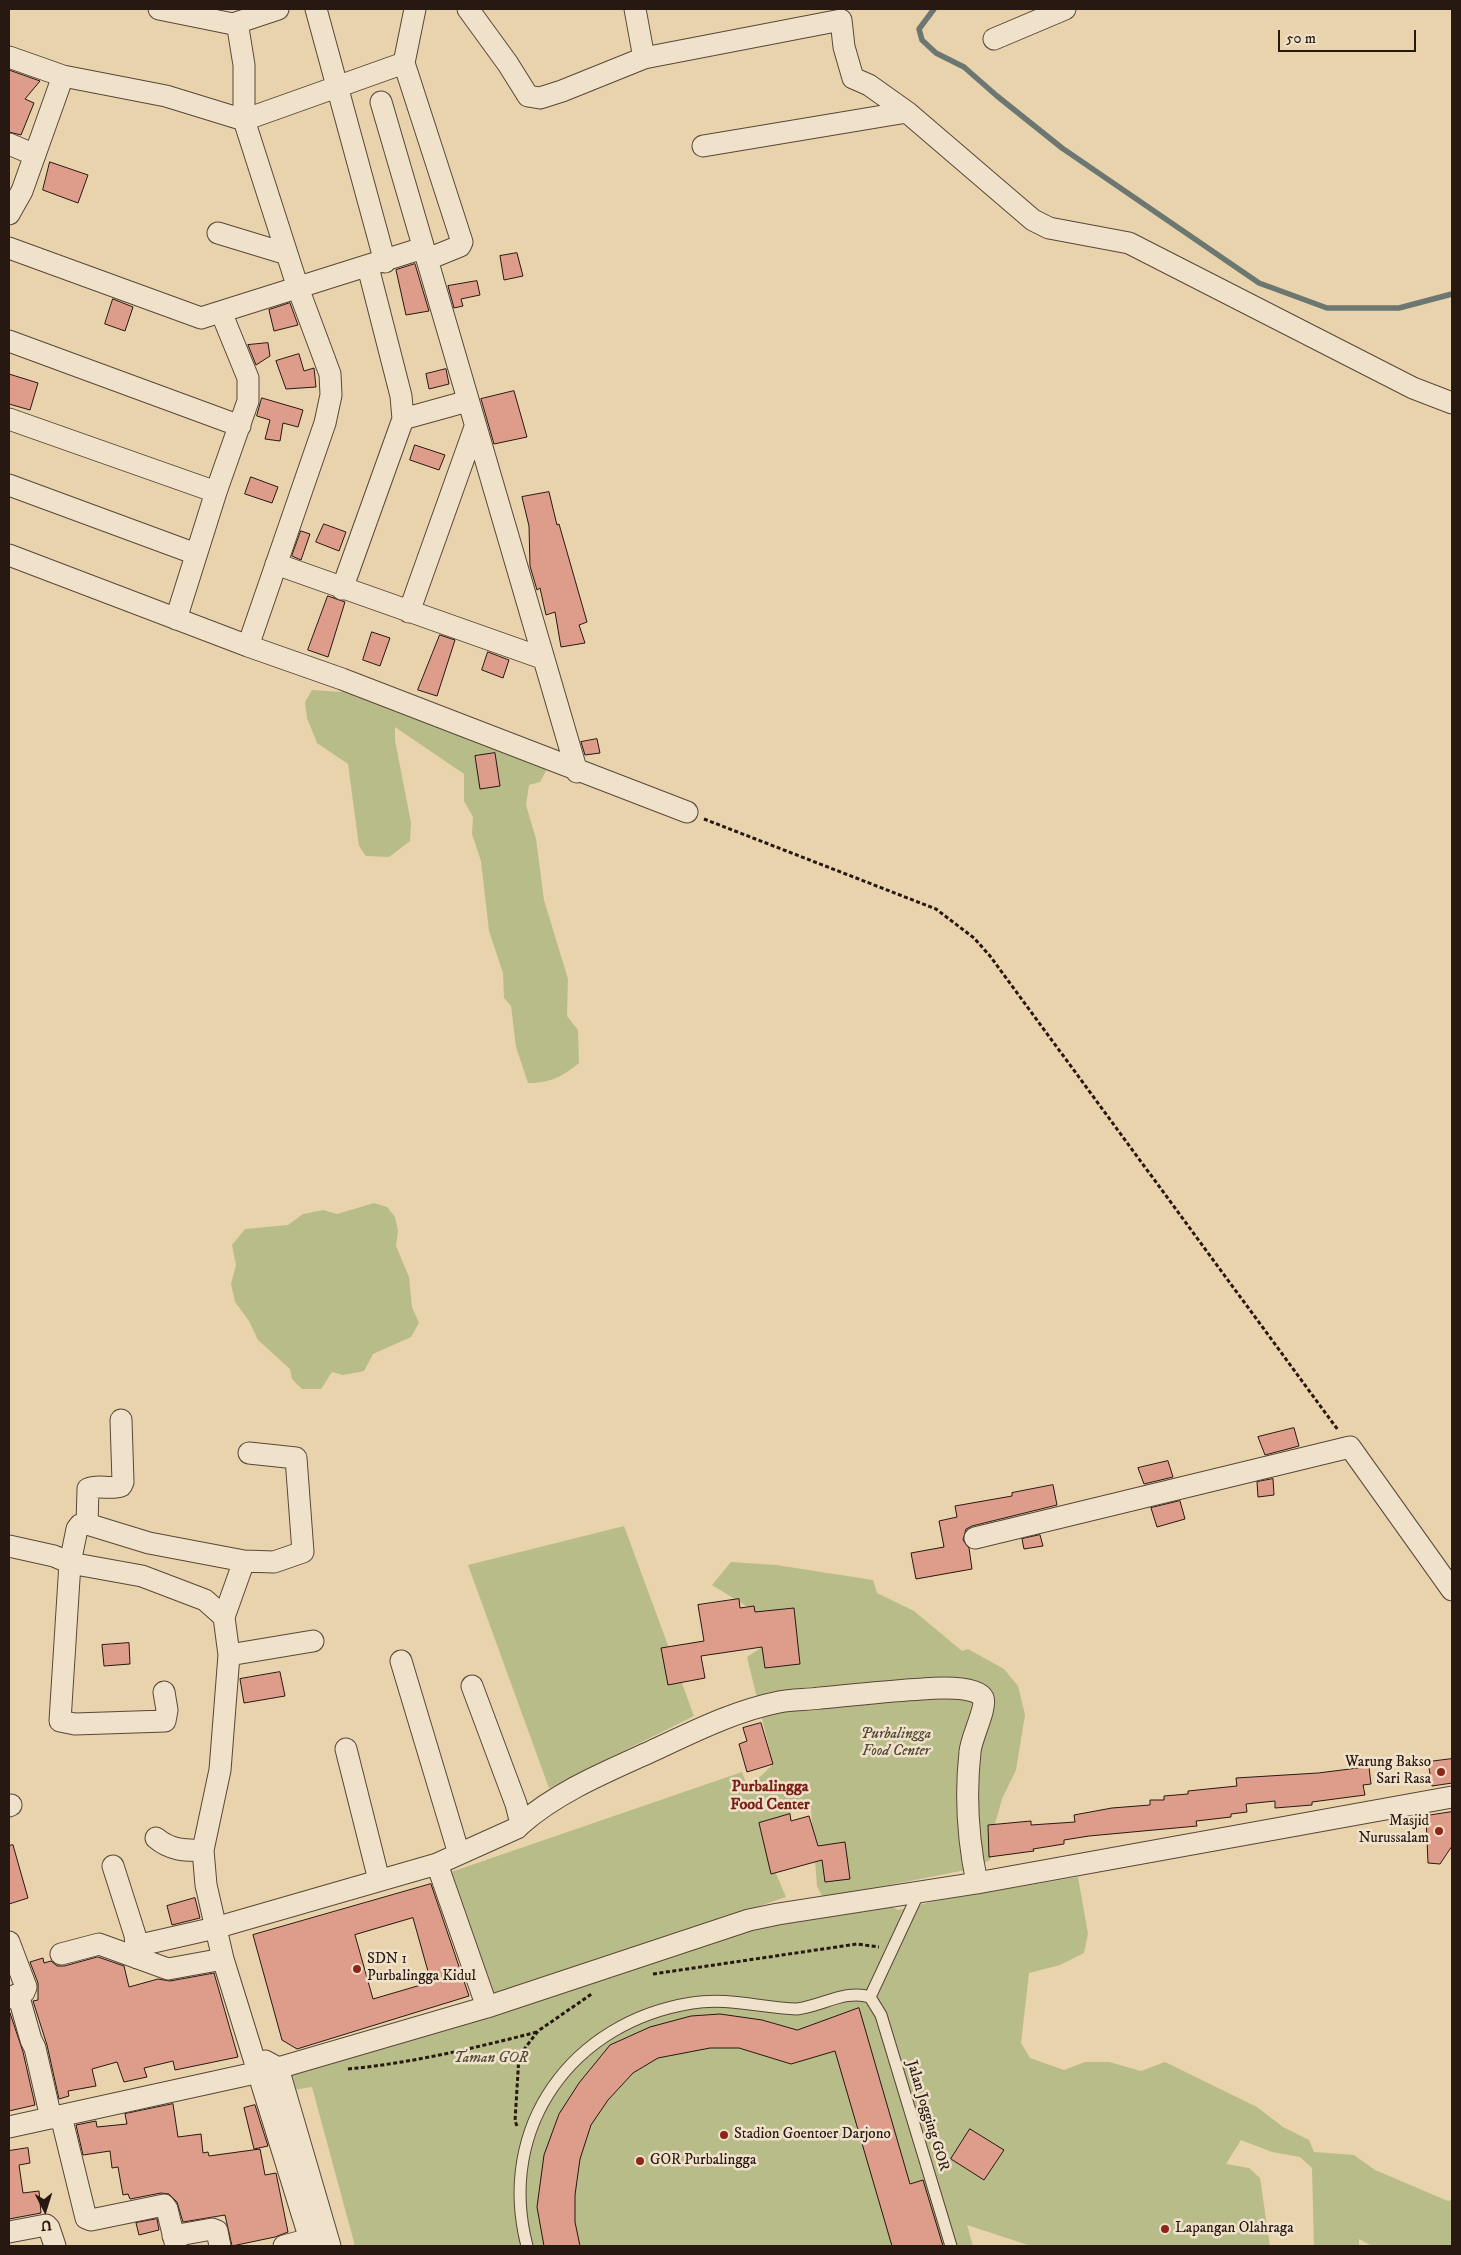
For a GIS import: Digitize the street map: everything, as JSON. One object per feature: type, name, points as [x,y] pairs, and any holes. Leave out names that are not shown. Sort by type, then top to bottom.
[{"type":"street","points":[[159,9],[233,24],[278,9]]},
{"type":"street","points":[[316,9],[336,87],[376,264],[401,396],[403,419],[342,589]]},
{"type":"street","points":[[9,248],[201,318],[376,264],[460,246],[462,242],[404,63],[415,9]]},
{"type":"street","points":[[468,9],[508,64],[528,96],[540,98],[644,58],[797,27],[840,14],[848,66],[853,78],[869,85],[907,112],[1042,225],[1129,243],[1413,388],[1452,403]]},
{"type":"street","points":[[635,9],[644,58]]},
{"type":"street","points":[[994,39],[1065,9]]},
{"type":"street","points":[[233,24],[240,32],[244,65],[244,120],[298,288],[330,374],[330,395],[325,423],[248,646]]},
{"type":"street","points":[[9,57],[64,76],[166,96],[244,120],[404,63]]},
{"type":"street","points":[[9,214],[22,191],[64,76]]},
{"type":"street","points":[[381,102],[542,658],[577,772]]},
{"type":"street","points":[[704,146],[907,112]]},
{"type":"street","points":[[9,144],[35,154]]},
{"type":"street","points":[[218,233],[287,254]]},
{"type":"street","points":[[176,620],[216,492],[248,401],[248,378],[221,312]]},
{"type":"street","points":[[9,341],[240,426]]},
{"type":"street","points":[[403,419],[468,401]]},
{"type":"street","points":[[9,420],[216,492]]},
{"type":"street","points":[[409,612],[475,427]]},
{"type":"street","points":[[9,485],[196,554]]},
{"type":"street","points":[[9,555],[176,620],[342,679],[577,772],[687,812]]},
{"type":"street","points":[[276,564],[342,589],[542,658]]},
{"type":"street","points":[[121,1420],[123,1482],[121,1486],[116,1488],[94,1487],[88,1489],[82,1526],[71,1560],[60,1721],[75,1724],[166,1721],[167,1710],[164,1692]]},
{"type":"street","points":[[975,1538],[1350,1447],[1452,1590]]},
{"type":"street","points":[[9,1546],[71,1560],[146,1561],[242,1568],[274,1562],[304,1552],[296,1458],[249,1454]]},
{"type":"street","points":[[82,1526],[146,1561],[205,1600],[224,1617]]},
{"type":"street","points":[[242,1568],[224,1617],[229,1655],[220,1770],[202,1850],[214,1928],[223,1959],[264,2065],[317,2244],[284,2246]]},
{"type":"street","points":[[229,1655],[313,1640]]},
{"type":"street","points":[[401,1660],[459,1854]]},
{"type":"street","points":[[472,1686],[516,1804],[521,1824]]},
{"type":"street","points":[[137,1952],[437,1864],[517,1828],[538,1809],[566,1792],[719,1720],[779,1702],[890,1691],[943,1688],[970,1690],[983,1697],[984,1711],[974,1732],[970,1751],[967,1807],[970,1850],[977,1884]]},
{"type":"street","points":[[346,1749],[379,1880]]},
{"type":"street","points":[[9,2127],[264,2065],[487,2007],[749,1920],[977,1884],[1452,1797]]},
{"type":"street","points":[[156,1838],[164,1845],[184,1851],[202,1850]]},
{"type":"street","points":[[437,1864],[487,2007]]},
{"type":"street","points":[[113,1866],[134,1932],[137,1952]]},
{"type":"street","points":[[9,1942],[25,1981],[26,1990],[14,1996],[30,2040],[35,2048],[86,2218],[91,2220],[164,2205],[167,2208],[175,2241],[212,2229],[217,2231],[220,2246]]},
{"type":"street","points":[[61,1954],[99,1944],[137,1952],[168,1969],[223,1959]]},
{"type":"street","points":[[9,2232],[46,2225],[49,2228],[55,2246]]},
{"type":"lane","points":[[527,2246],[520,2205],[520,2189],[525,2154],[534,2122],[559,2078],[580,2055],[608,2032],[632,2020],[663,2009],[694,2003],[721,2001],[798,2009],[809,2008],[848,1995],[860,1994],[870,1997],[919,1892]]},
{"type":"lane","name":"Jalan Jogging GOR","points":[[870,1997],[881,2015],[951,2246]]},
{"type":"path","points":[[687,812],[936,908],[974,938],[990,956],[1109,1115],[1350,1447]]},
{"type":"path","points":[[339,2070],[395,2064],[473,2049],[538,2032]]},
{"type":"green space","points":[[359,686],[548,767],[540,782],[529,785],[526,805],[536,839],[544,900],[568,979],[567,1016],[578,1030],[579,1063],[567,1072],[543,1082],[528,1083],[516,1047],[511,1006],[504,998],[503,973],[489,931],[481,861],[472,834],[473,817],[464,801],[464,774],[395,727],[395,740],[411,823],[410,841],[389,857],[366,856],[359,846],[348,764],[317,743],[307,718],[305,702],[312,690],[341,692]]},
{"type":"green space","points":[[374,1203],[387,1207],[395,1217],[398,1231],[396,1246],[409,1277],[412,1307],[419,1323],[411,1337],[373,1354],[364,1371],[343,1375],[332,1372],[321,1389],[302,1389],[292,1379],[290,1369],[258,1340],[249,1321],[235,1302],[231,1284],[236,1265],[232,1245],[245,1229],[288,1225],[303,1214],[323,1210],[337,1214]]},
{"type":"green space","points":[[624,1526],[694,1716],[549,1788],[468,1565]]},
{"type":"green space","points":[[731,1562],[776,1565],[873,1580],[877,1593],[914,1611],[962,1651],[968,1649],[1004,1669],[1018,1686],[1025,1715],[1016,1770],[1002,1799],[993,1831],[993,1848],[990,1860],[971,1869],[823,1898],[817,1886],[811,1809],[808,1806],[794,1809],[779,1824],[759,1823],[766,1850],[786,1897],[495,1997],[451,1872],[742,1772],[747,1785],[761,1776],[773,1764],[747,1657],[770,1642],[767,1619],[712,1585]]},
{"type":"green space","name":"GOR Purbalingga","points":[[1078,1877],[1088,1934],[1084,1953],[1060,1965],[1029,1973],[1021,2043],[1030,2058],[1064,2070],[1085,2062],[1109,2062],[1141,2071],[1165,2062],[1257,2107],[1283,2127],[1309,2140],[1314,2152],[1354,2155],[1375,2170],[1448,2201],[1452,2200],[1452,2246],[1372,2246],[1359,2239],[1359,2246],[1314,2246],[1312,2168],[1300,2157],[1272,2152],[1241,2140],[1226,2164],[1249,2168],[1260,2178],[1270,2246],[1031,2246],[967,2225],[973,2246],[355,2246],[312,2087],[287,2091],[280,2076],[754,1924],[886,1903],[898,1910],[935,1901]]},
{"type":"building","points":[[9,70],[40,81],[25,99],[34,103],[21,135],[9,132]]},
{"type":"building","points":[[50,162],[88,175],[78,203],[43,190]]},
{"type":"building","points":[[517,253],[523,276],[504,280],[500,256]]},
{"type":"building","points":[[415,264],[429,311],[406,315],[396,270]]},
{"type":"building","points":[[477,281],[480,295],[461,299],[463,306],[454,308],[448,286]]},
{"type":"building","points":[[113,299],[133,307],[125,331],[105,324]]},
{"type":"building","points":[[290,303],[298,325],[274,331],[269,310]]},
{"type":"building","points":[[268,343],[270,356],[256,365],[248,345]]},
{"type":"building","points":[[299,354],[304,371],[314,368],[316,387],[286,389],[276,361]]},
{"type":"building","points":[[446,369],[449,384],[429,389],[426,374]]},
{"type":"building","points":[[9,374],[38,383],[30,410],[9,404]]},
{"type":"building","points":[[514,391],[527,437],[494,444],[481,399]]},
{"type":"building","points":[[262,398],[303,410],[298,427],[283,423],[280,441],[265,439],[270,420],[257,416]]},
{"type":"building","points":[[415,445],[445,455],[439,470],[410,460]]},
{"type":"building","points":[[251,477],[278,487],[272,503],[245,494]]},
{"type":"building","points":[[549,492],[557,525],[559,524],[587,622],[579,625],[585,643],[561,647],[555,612],[546,615],[540,588],[537,590],[530,566],[529,526],[522,497]]},
{"type":"building","points":[[324,524],[346,532],[339,551],[316,542]]},
{"type":"building","points":[[301,531],[310,534],[301,560],[292,556]]},
{"type":"building","points":[[328,596],[345,602],[328,657],[308,650]]},
{"type":"building","points":[[372,632],[390,638],[380,666],[363,660]]},
{"type":"building","points":[[440,635],[455,640],[437,696],[418,690]]},
{"type":"building","points":[[488,652],[509,660],[503,678],[482,670]]},
{"type":"building","points":[[597,739],[600,753],[585,755],[581,742]]},
{"type":"building","points":[[495,753],[500,786],[480,789],[475,756]]},
{"type":"building","points":[[1294,1428],[1299,1446],[1265,1455],[1258,1437]]},
{"type":"building","points":[[1168,1461],[1173,1477],[1144,1484],[1138,1468]]},
{"type":"building","points":[[1273,1479],[1274,1495],[1258,1497],[1257,1482]]},
{"type":"building","points":[[1053,1485],[1057,1505],[966,1529],[963,1540],[969,1548],[972,1569],[916,1579],[911,1553],[944,1547],[939,1521],[957,1517],[955,1506],[1012,1496],[1012,1493]]},
{"type":"building","points":[[1180,1501],[1185,1519],[1157,1527],[1151,1508]]},
{"type":"building","points":[[1040,1535],[1043,1546],[1024,1549],[1022,1539]]},
{"type":"building","points":[[739,1599],[740,1608],[754,1606],[755,1612],[794,1608],[800,1664],[765,1668],[762,1647],[701,1656],[705,1678],[668,1685],[661,1648],[704,1641],[698,1605]]},
{"type":"building","points":[[129,1643],[130,1664],[104,1666],[102,1645]]},
{"type":"building","points":[[280,1672],[285,1696],[244,1703],[240,1679]]},
{"type":"building","points":[[761,1723],[773,1764],[747,1772],[739,1744],[747,1741],[743,1728]]},
{"type":"building","name":"Warung Bakso Sari Rasa","points":[[1452,1759],[1452,1783],[1432,1786],[1428,1762]]},
{"type":"building","points":[[1369,1767],[1371,1784],[1363,1785],[1365,1795],[1312,1802],[1312,1805],[1275,1808],[1275,1801],[1246,1804],[1247,1812],[1231,1814],[1231,1817],[1196,1821],[1197,1826],[1089,1836],[1064,1840],[1064,1844],[1033,1849],[1034,1851],[989,1857],[988,1825],[1031,1821],[1031,1825],[1075,1822],[1074,1815],[1112,1808],[1150,1805],[1150,1800],[1164,1800],[1164,1796],[1188,1794],[1188,1791],[1237,1786],[1236,1778],[1318,1773]]},
{"type":"building","name":"Masjid Nurussalam","points":[[1452,1812],[1452,1846],[1440,1864],[1428,1863],[1426,1816]]},
{"type":"building","points":[[790,1814],[791,1821],[809,1816],[818,1846],[845,1842],[850,1879],[825,1882],[822,1860],[771,1874],[759,1823]]},
{"type":"building","points":[[13,1845],[28,1898],[9,1904],[9,1846]]},
{"type":"building","name":"SDN 1 Purbalingga Kidul","points":[[431,1884],[469,1996],[297,2049],[282,2040],[253,1935]],"holes":[[[413,1918],[431,1982],[373,1999],[355,1935]]]},
{"type":"building","points":[[195,1898],[200,1918],[172,1925],[167,1906]]},
{"type":"building","points":[[98,1957],[124,1966],[129,1987],[158,1979],[170,1981],[214,1973],[238,2057],[175,2070],[173,2061],[144,2068],[147,2077],[124,2082],[117,2062],[92,2069],[96,2086],[68,2091],[69,2096],[59,2099],[47,2045],[33,2001],[38,2000],[38,1983],[30,1962],[43,1958],[44,1963],[51,1961],[57,1966],[64,1966]]},
{"type":"building","points":[[859,2008],[910,2184],[923,2180],[943,2246],[892,2246],[835,2051],[791,2064],[739,2048],[710,2048],[658,2058],[633,2073],[608,2100],[591,2125],[580,2159],[575,2195],[575,2222],[580,2246],[544,2246],[537,2207],[544,2155],[559,2114],[579,2083],[610,2045],[650,2027],[691,2016],[720,2014],[762,2020],[797,2030]]},
{"type":"building","points":[[10,2013],[23,2052],[35,2105],[9,2111]]},
{"type":"building","points":[[173,2104],[178,2137],[201,2134],[203,2153],[208,2152],[209,2156],[260,2149],[265,2175],[276,2173],[288,2232],[275,2237],[232,2246],[225,2215],[183,2222],[177,2202],[169,2194],[161,2193],[130,2199],[128,2194],[123,2195],[118,2167],[112,2168],[110,2151],[83,2155],[76,2125],[96,2121],[97,2127],[127,2124],[125,2114]]},
{"type":"building","points":[[255,2105],[268,2146],[254,2149],[244,2108]]},
{"type":"building","points":[[970,2129],[1004,2150],[984,2180],[951,2159]]},
{"type":"building","points":[[28,2148],[30,2163],[19,2165],[23,2193],[39,2191],[41,2213],[9,2219],[9,2151]]},
{"type":"building","points":[[157,2219],[159,2230],[139,2235],[136,2223]]},
{"type":"waterway","points":[[934,9],[919,29],[922,40],[936,53],[964,67],[1062,148],[1259,283],[1327,308],[1399,308],[1452,294]]},
{"type":"place","name":"Warung Bakso Sari Rasa","points":[[1441,1772]]},
{"type":"place","name":"Masjid Nurussalam","points":[[1439,1831]]},
{"type":"place","name":"SDN 1 Purbalingga Kidul","points":[[357,1969]]},
{"type":"place","name":"Stadion Goentoer Darjono","points":[[724,2135]]},
{"type":"place","name":"GOR Purbalingga","points":[[640,2161]]},
{"type":"place","name":"Lapangan Olahraga","points":[[1165,2229]]},
{"type":"district","name":"Purbalingga Food Center","points":[[770,1797]]},
{"type":"park label","name":"Taman GOR","points":[[491,2059]]}]
